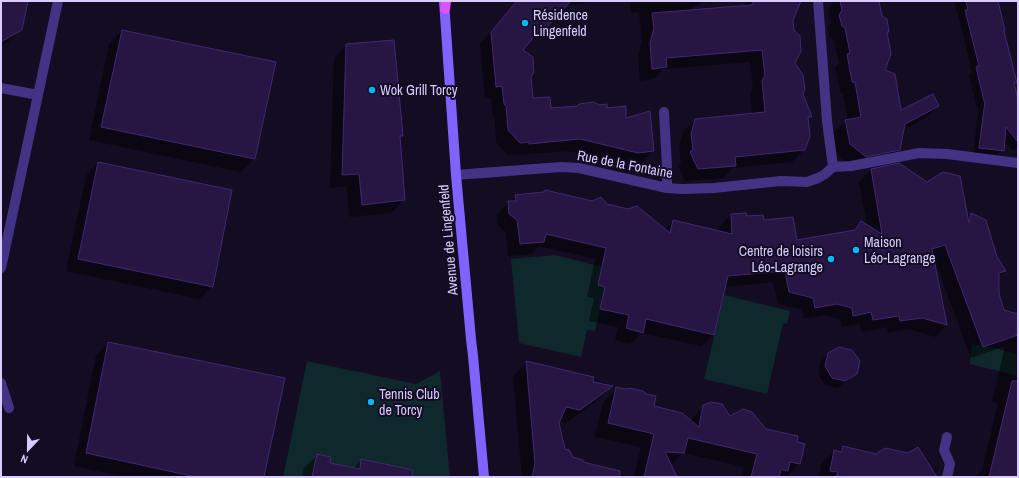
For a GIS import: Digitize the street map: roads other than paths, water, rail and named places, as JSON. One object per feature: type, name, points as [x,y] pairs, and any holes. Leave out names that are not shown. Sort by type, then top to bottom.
[{"type":"street","points":[[1,268],[58,1]]},
{"type":"street","points":[[818,1],[832,166],[851,166],[919,153],[947,154],[1018,163]]},
{"type":"street","name":"Avenue de Lingenfeld","points":[[445,4],[456,175],[484,477]]},
{"type":"street","points":[[1,88],[38,95]]},
{"type":"street","points":[[664,112],[667,188]]},
{"type":"street","name":"Rue de la Fontaine","points":[[456,175],[561,167],[579,168],[667,188],[683,190],[780,181],[807,182],[825,174],[832,166]]},
{"type":"street","points":[[1,383],[9,408]]},
{"type":"street","points":[[947,437],[944,450],[950,464],[948,477]]},
{"type":"place","name":"Résidence Lingenfeld","points":[[525,23]]},
{"type":"place","name":"Wok Grill Torcy","points":[[372,90]]},
{"type":"place","name":"Maison Léo-Lagrange","points":[[856,250]]},
{"type":"place","name":"Centre de loisirs Léo-Lagrange","points":[[831,259]]},
{"type":"place","name":"Tennis Club de Torcy","points":[[371,402]]}]
